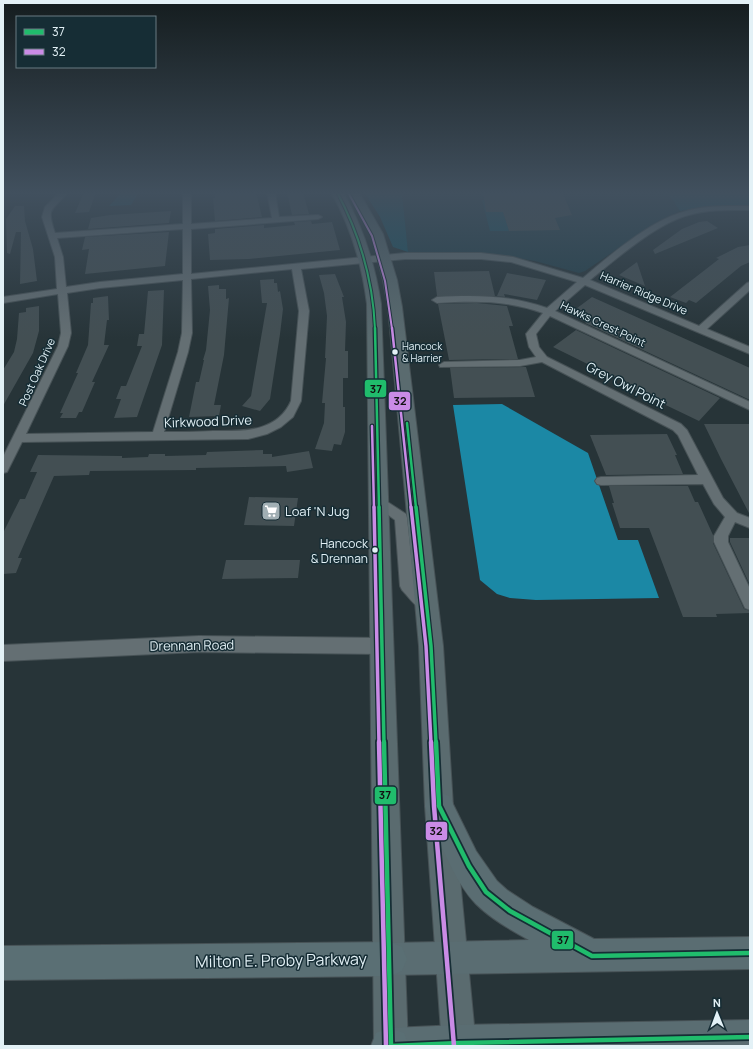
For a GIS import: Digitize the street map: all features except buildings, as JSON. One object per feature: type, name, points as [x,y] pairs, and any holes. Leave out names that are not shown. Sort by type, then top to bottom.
[{"type":"highway","points":[[439,806],[469,866],[486,892],[510,911],[592,956]]},
{"type":"highway","name":"Milton E. Proby Parkway","points":[[3,963],[750,953]]},
{"type":"highway","points":[[390,1046],[750,1037]]},
{"type":"main road","points":[[364,241],[375,259],[395,307],[431,646],[439,806],[459,1044]]},
{"type":"main road","points":[[376,241],[374,304],[381,646],[390,959],[390,1046]]},
{"type":"street","name":"Post Oak Drive","points":[[3,469],[63,346],[66,333],[59,257],[54,241]]},
{"type":"street","points":[[157,437],[183,352],[187,333],[187,241]]},
{"type":"street","name":"Grey Owl Point","points":[[639,241],[584,280],[537,323],[531,334],[534,347],[544,358],[677,427],[684,433],[718,501],[732,516],[750,523]]},
{"type":"street","name":"Harrier Ridge Drive","points":[[3,300],[61,290],[186,276],[375,259],[471,262],[513,266],[526,265],[584,280],[750,351]]},
{"type":"street","name":"Kirkwood Drive","points":[[19,438],[248,435],[261,432],[280,422],[289,416],[296,401],[304,311],[296,266]]},
{"type":"street","points":[[700,330],[750,285]]},
{"type":"street","points":[[740,295],[750,299]]},
{"type":"street","name":"Hawks Crest Point","points":[[438,300],[506,300],[549,312],[750,406]]},
{"type":"street","points":[[444,365],[520,363],[544,358]]},
{"type":"street","points":[[280,422],[290,431]]},
{"type":"street","points":[[601,481],[707,479]]},
{"type":"street","points":[[379,502],[401,518],[407,586],[426,606]]},
{"type":"street","points":[[732,516],[721,536],[721,542],[750,604]]},
{"type":"street","name":"Drennan Road","points":[[3,653],[199,644],[381,646]]},
{"type":"shaded area","points":[[390,241],[407,241],[408,252],[393,247]]},
{"type":"shaded area","points":[[407,241],[629,241],[585,271],[579,273],[535,261],[511,257],[408,254]]},
{"type":"shaded area","points":[[502,404],[588,453],[618,540],[638,540],[659,598],[536,600],[510,598],[497,594],[480,580],[453,405]]},
{"type":"transit line","name":"37","points":[[359,241],[365,260],[374,304],[391,1046],[459,1043],[750,1037]]},
{"type":"transit line","name":"32","points":[[373,241],[385,281],[390,308],[426,646],[434,806],[454,1046]]},
{"type":"transit line","name":"37","points":[[407,423],[431,646],[439,806],[469,866],[486,892],[510,911],[592,956],[750,953]]},
{"type":"transit line","name":"32","points":[[372,426],[386,1046]]},
{"type":"place","name":"Hancock & Harrier","points":[[395,352]]},
{"type":"place","name":"Loaf 'N Jug","points":[[271,511]]},
{"type":"place","name":"Hancock & Drennan","points":[[375,550]]}]
